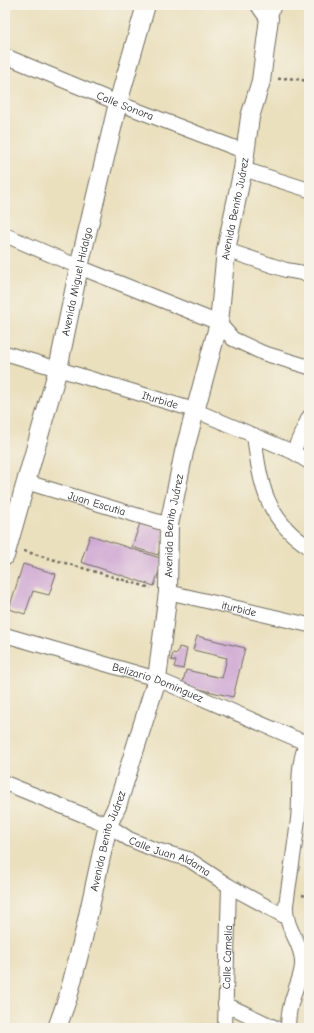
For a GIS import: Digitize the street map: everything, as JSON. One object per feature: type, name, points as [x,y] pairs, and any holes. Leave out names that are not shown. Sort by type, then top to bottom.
[{"type":"street","name":"Avenida Miguel Hidalgo","points":[[6,551],[58,370],[79,267],[118,103],[146,5]]},
{"type":"street","name":"Avenida Benito Juárez","points":[[57,1028],[68,997],[82,943],[108,825],[117,806],[157,679],[168,592],[169,525],[194,410],[219,323],[226,250],[245,161],[250,117],[261,81],[268,9]]},
{"type":"street","name":"Calle Sonora","points":[[5,56],[118,103],[309,190]]},
{"type":"street","points":[[5,235],[79,267],[219,323],[234,339],[264,353],[309,367]]},
{"type":"street","points":[[226,250],[278,268],[309,274]]},
{"type":"street","name":"Iturbide","points":[[5,353],[194,410],[293,452],[309,462]]},
{"type":"street","points":[[293,452],[309,417]]},
{"type":"street","points":[[254,435],[259,475],[268,504],[277,518],[294,536],[309,547]]},
{"type":"street","name":"Juan Escutia","points":[[26,482],[169,525]]},
{"type":"street","name":"iturbide","points":[[168,592],[309,625]]},
{"type":"street","name":"Belizario Dominguez","points":[[5,635],[157,679],[307,740]]},
{"type":"street","points":[[288,1028],[288,1017],[301,970],[302,961],[300,949],[286,917],[298,818],[298,784],[307,740]]},
{"type":"street","name":"Calle Juan Aldama","points":[[5,783],[108,825],[129,839],[153,849],[188,859],[229,886],[286,917]]},
{"type":"street","name":"Calle Camelia","points":[[225,1028],[229,886]]},
{"type":"street","points":[[225,1004],[276,1028]]},
{"type":"path","points":[[261,81],[288,78],[309,81]]},
{"type":"path","points":[[6,551],[168,592]]},
{"type":"building","points":[[140,523],[165,530],[158,555],[132,547]]},
{"type":"building","points":[[90,535],[163,559],[154,586],[81,562]]},
{"type":"building","points":[[23,564],[56,574],[49,595],[33,591],[25,614],[9,609]]},
{"type":"building","points":[[197,636],[245,648],[233,697],[182,685],[186,670],[222,678],[227,658],[193,650]]},
{"type":"building","points":[[179,647],[187,649],[183,669],[174,667],[176,661],[171,660],[173,653],[177,654]]}]
